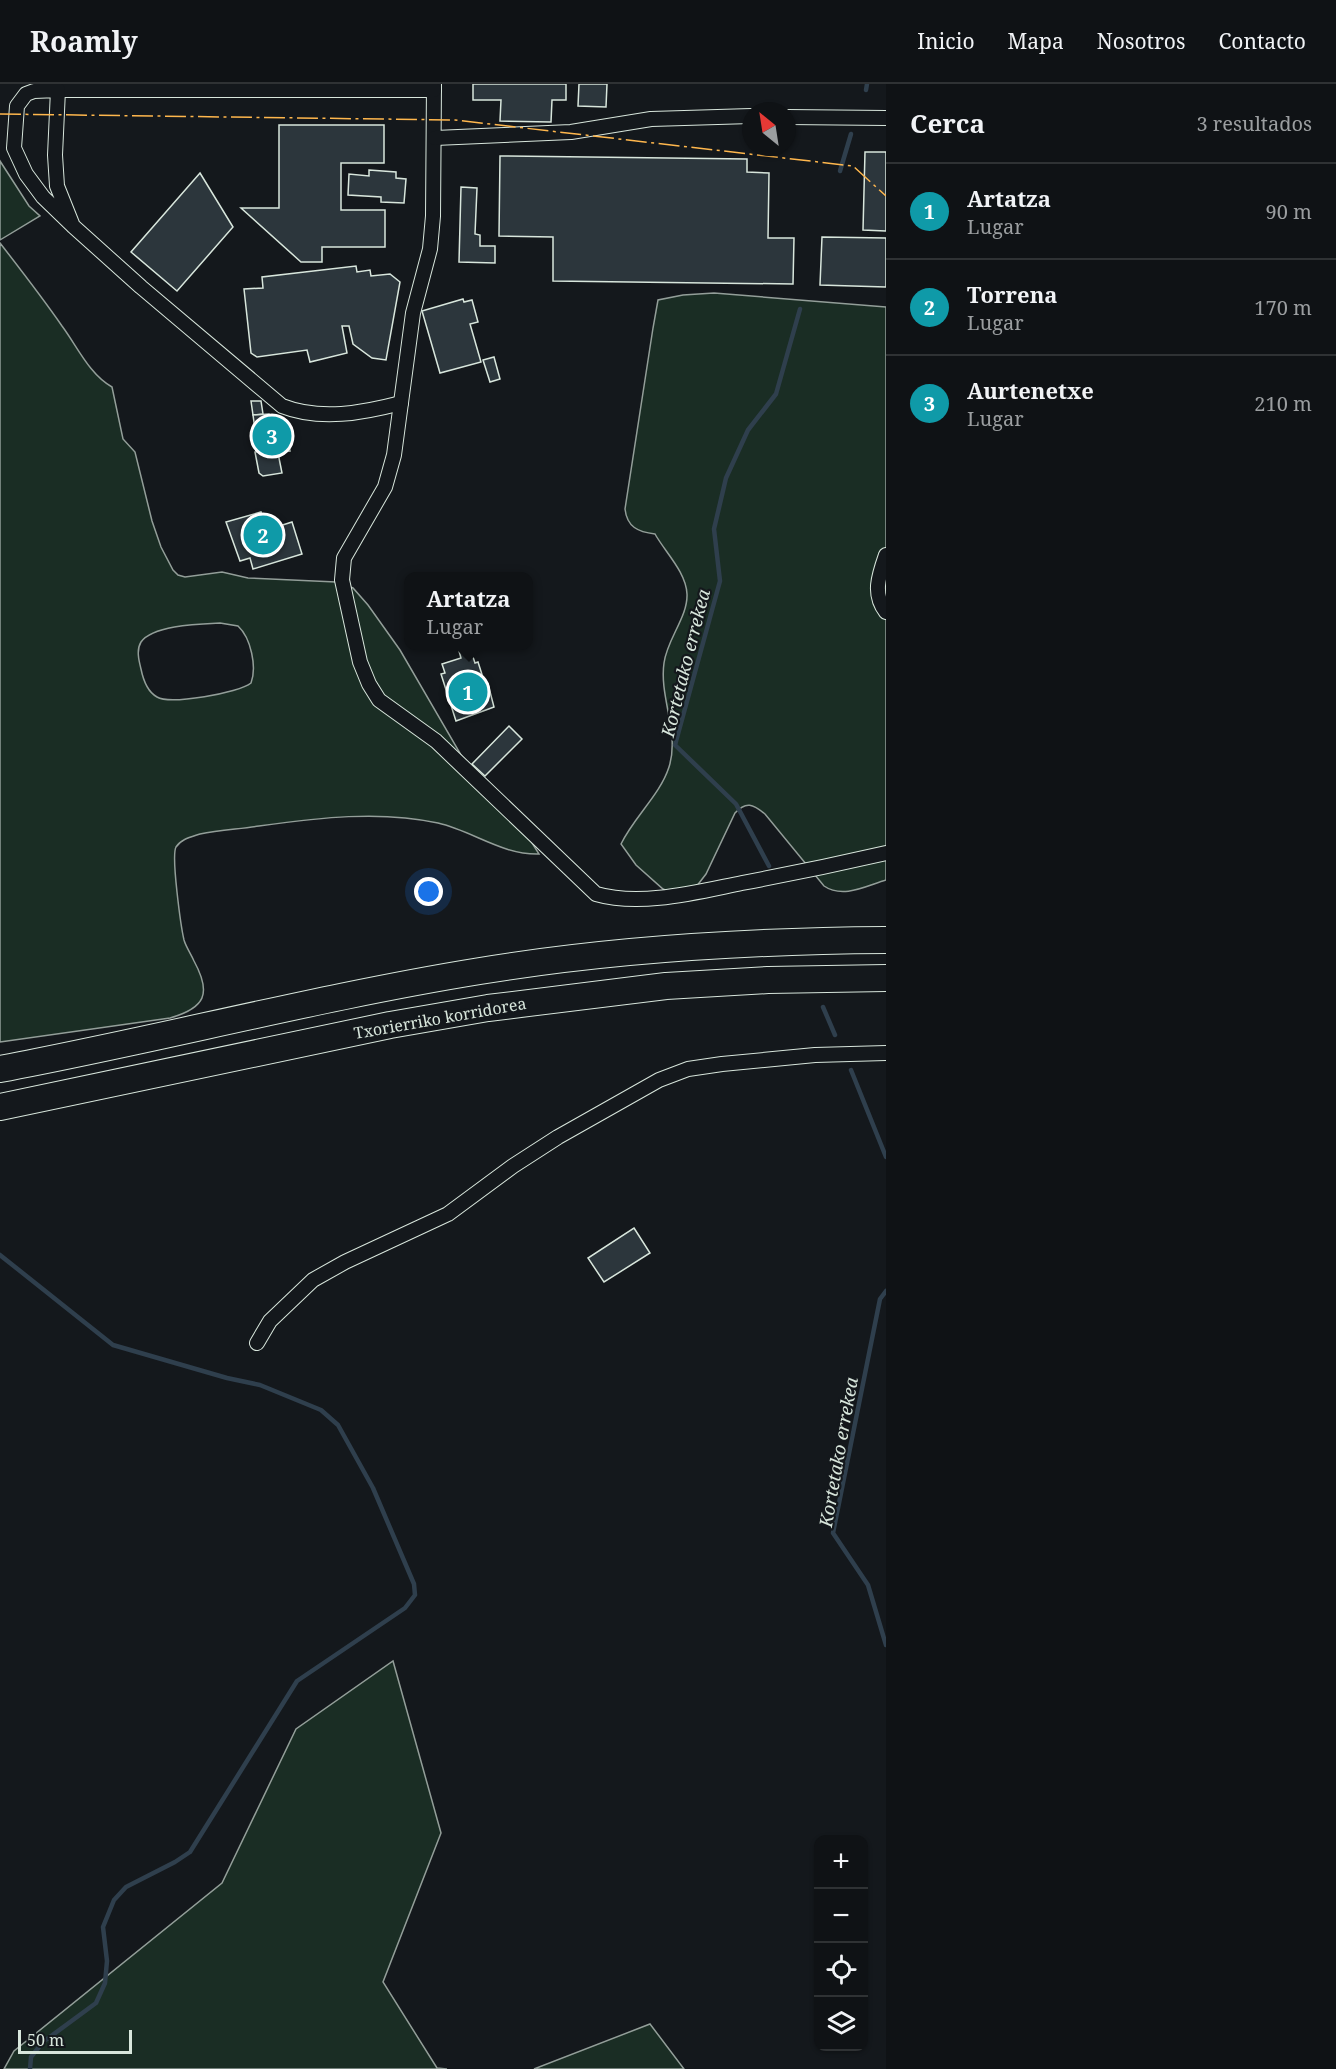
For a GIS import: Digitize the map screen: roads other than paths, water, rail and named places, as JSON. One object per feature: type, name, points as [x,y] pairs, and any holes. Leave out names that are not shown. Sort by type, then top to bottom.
[{"type":"highway","points":[[0,1069],[382,988],[494,969],[663,948],[886,940]]},
{"type":"highway","name":"Txorierriko korridorea","points":[[0,1107],[390,1025],[488,1008],[666,986],[768,980],[886,978]]},
{"type":"street","points":[[401,403],[325,415],[311,415],[282,406],[150,295],[43,197],[26,174],[14,148],[17,106],[27,94],[34,91],[434,87],[435,138],[430,249],[413,313],[401,403],[394,455],[385,487],[344,558],[342,580],[360,662],[369,684],[379,700],[436,741],[596,894],[614,899],[638,900],[729,885],[886,853]]},
{"type":"street","points":[[58,90],[55,155],[57,186],[73,226]]},
{"type":"street","points":[[435,138],[571,132],[651,119],[742,116]]},
{"type":"street","points":[[796,117],[886,118]]},
{"type":"street","points":[[886,555],[876,592],[886,612]]},
{"type":"street","points":[[256,1343],[270,1320],[314,1280],[348,1260],[448,1214],[513,1166],[558,1137],[659,1080],[688,1069],[722,1064],[815,1055],[886,1053]]},
{"type":"waterway","name":"Kortetako errekea","points":[[866,90],[867,84]]},
{"type":"waterway","name":"Kortetako errekea","points":[[840,171],[851,134]]},
{"type":"waterway","name":"Kortetako errekea","points":[[769,866],[736,804],[675,745],[720,581],[714,529],[726,478],[748,430],[776,394],[800,309]]},
{"type":"waterway","name":"Kortetako errekea","points":[[823,1007],[835,1035]]},
{"type":"waterway","name":"Kortetako errekea","points":[[851,1070],[886,1157]]},
{"type":"waterway","points":[[0,1255],[113,1345],[227,1378],[260,1385],[321,1410],[338,1425],[373,1488],[414,1584],[415,1595],[405,1608],[297,1681],[190,1852],[126,1887],[114,1900],[103,1927],[107,1961],[105,1983],[96,2003],[43,2042],[31,2057],[30,2069]]},
{"type":"waterway","name":"Kortetako errekea","points":[[886,1291],[880,1299],[833,1533],[868,1585],[886,1645]]},
{"type":"place","name":"Aurtenetxe","points":[[272,436]]},
{"type":"place","name":"Torrena","points":[[263,535]]},
{"type":"place","name":"Artatza","points":[[468,692]]}]
